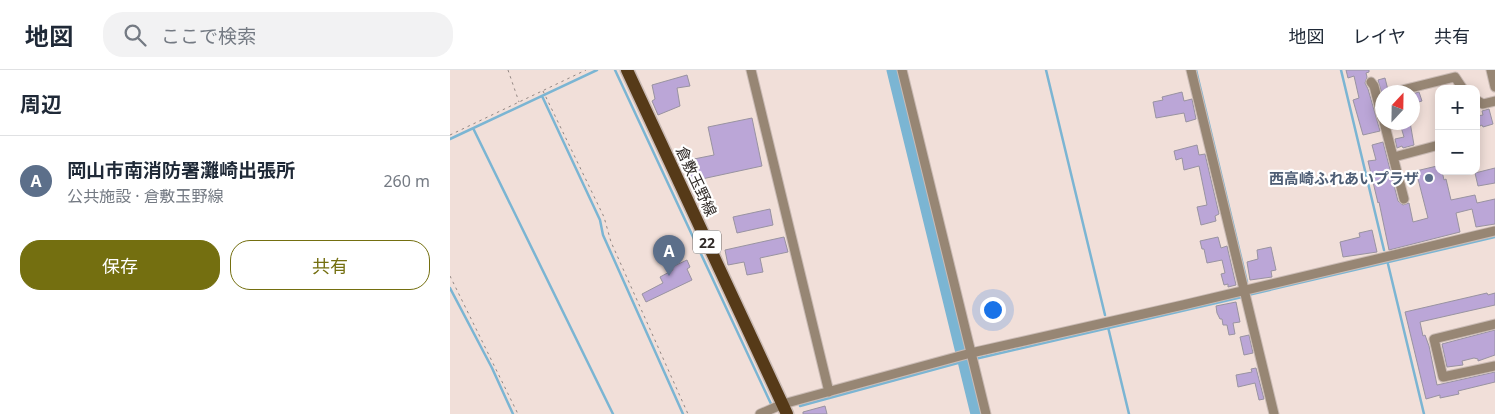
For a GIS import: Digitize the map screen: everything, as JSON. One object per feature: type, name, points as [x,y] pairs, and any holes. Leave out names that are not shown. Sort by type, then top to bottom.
[{"type":"main road","name":"倉敷玉野線","points":[[627,70],[779,409]]},
{"type":"street","points":[[751,70],[829,392]]},
{"type":"street","points":[[902,70],[986,414]]},
{"type":"street","points":[[1191,70],[1274,414]]},
{"type":"street","points":[[1491,70],[1495,87]]},
{"type":"street","points":[[1420,86],[1455,77],[1460,85]]},
{"type":"street","points":[[1371,82],[1375,88]]},
{"type":"street","points":[[1480,104],[1495,101]]},
{"type":"street","points":[[1386,130],[1404,199]]},
{"type":"street","points":[[1394,157],[1435,146]]},
{"type":"street","points":[[760,414],[829,392],[958,357],[971,356],[1246,292],[1495,230]]},
{"type":"street","points":[[1495,324],[1434,338],[1443,378],[1495,366]]},
{"type":"path","points":[[508,70],[519,102]]},
{"type":"path","points":[[450,135],[586,70]]},
{"type":"path","points":[[543,92],[604,217],[611,242],[688,414]]},
{"type":"path","points":[[450,276],[518,414]]},
{"type":"building","points":[[1346,70],[1369,70],[1366,73],[1365,83],[1375,114],[1375,130],[1380,131],[1363,135],[1353,100],[1359,98],[1354,76],[1348,78]]},
{"type":"building","points":[[687,75],[690,86],[677,88],[680,106],[658,115],[652,101],[655,99],[652,85]]},
{"type":"building","points":[[1385,78],[1387,85],[1379,85],[1378,80]]},
{"type":"building","points":[[1182,92],[1184,101],[1192,99],[1196,119],[1186,122],[1184,113],[1156,118],[1153,102],[1163,100],[1162,97]]},
{"type":"building","points":[[1489,109],[1493,124],[1480,126],[1480,116],[1483,115],[1482,111]]},
{"type":"building","points":[[752,118],[762,166],[688,182],[684,161],[714,155],[708,127]]},
{"type":"building","points":[[1402,130],[1411,130],[1414,145],[1397,148],[1395,139],[1404,137]]},
{"type":"building","points":[[1383,142],[1398,201],[1403,205],[1409,203],[1413,222],[1428,218],[1416,171],[1435,166],[1435,175],[1443,175],[1444,180],[1446,179],[1451,200],[1475,195],[1477,203],[1495,199],[1495,224],[1476,227],[1472,209],[1456,213],[1460,232],[1389,250],[1368,161],[1376,160],[1372,145]]},
{"type":"building","points":[[1197,145],[1199,155],[1205,154],[1219,214],[1215,216],[1216,221],[1201,225],[1197,207],[1207,205],[1199,166],[1184,170],[1182,158],[1176,160],[1174,151]]},
{"type":"building","points":[[1495,168],[1495,183],[1478,186],[1475,175],[1480,175],[1480,172]]},
{"type":"building","points":[[770,209],[773,225],[737,233],[733,217]]},
{"type":"building","points":[[1372,230],[1377,252],[1343,257],[1340,242],[1360,237],[1359,233]]},
{"type":"building","points":[[784,237],[788,252],[760,258],[763,272],[747,275],[744,262],[728,265],[725,250]]},
{"type":"building","points":[[1218,237],[1221,248],[1227,246],[1236,285],[1228,287],[1228,284],[1224,285],[1221,274],[1225,273],[1222,260],[1207,263],[1200,241]]},
{"type":"building","points":[[1271,247],[1276,270],[1271,271],[1272,277],[1250,280],[1247,262],[1258,259],[1257,250]]},
{"type":"building","points":[[687,260],[690,267],[687,269],[692,280],[646,302],[642,294],[663,283],[660,277],[673,270],[672,267]]},
{"type":"building","points":[[1487,293],[1488,295],[1495,293],[1495,305],[1420,322],[1423,336],[1425,335],[1429,346],[1437,385],[1495,372],[1495,382],[1458,391],[1459,394],[1440,398],[1440,395],[1426,399],[1405,312]]},
{"type":"building","points":[[1236,302],[1240,322],[1233,323],[1235,334],[1229,335],[1227,325],[1223,325],[1216,306]]},
{"type":"building","points":[[1495,330],[1495,355],[1478,361],[1478,359],[1474,358],[1462,361],[1463,365],[1447,367],[1442,344]]},
{"type":"building","points":[[1249,335],[1253,353],[1244,355],[1240,337]]},
{"type":"building","points":[[1256,368],[1264,399],[1259,400],[1255,383],[1238,387],[1236,375],[1252,372],[1251,369]]},
{"type":"building","points":[[825,406],[827,414],[803,414],[803,412]]},
{"type":"waterway","points":[[450,139],[597,70]]},
{"type":"waterway","points":[[615,70],[772,406]]},
{"type":"waterway","points":[[894,70],[978,414]]},
{"type":"waterway","points":[[1046,70],[1105,315]]},
{"type":"waterway","points":[[1196,70],[1247,282]]},
{"type":"waterway","points":[[1341,70],[1384,250]]},
{"type":"waterway","points":[[542,96],[600,220],[603,235],[683,414]]},
{"type":"waterway","points":[[473,128],[613,414]]},
{"type":"waterway","points":[[1248,295],[1495,237]]},
{"type":"waterway","points":[[1388,264],[1424,414]]},
{"type":"waterway","points":[[450,288],[492,368],[513,414]]},
{"type":"waterway","points":[[975,359],[1242,297]]},
{"type":"waterway","points":[[1108,327],[1129,414]]},
{"type":"waterway","points":[[800,406],[969,360]]},
{"type":"place","name":"西高崎ふれあいプラザ","points":[[1429,178]]},
{"type":"place","name":"岡山市南消防署灘崎出張所","points":[[669,276]]}]
